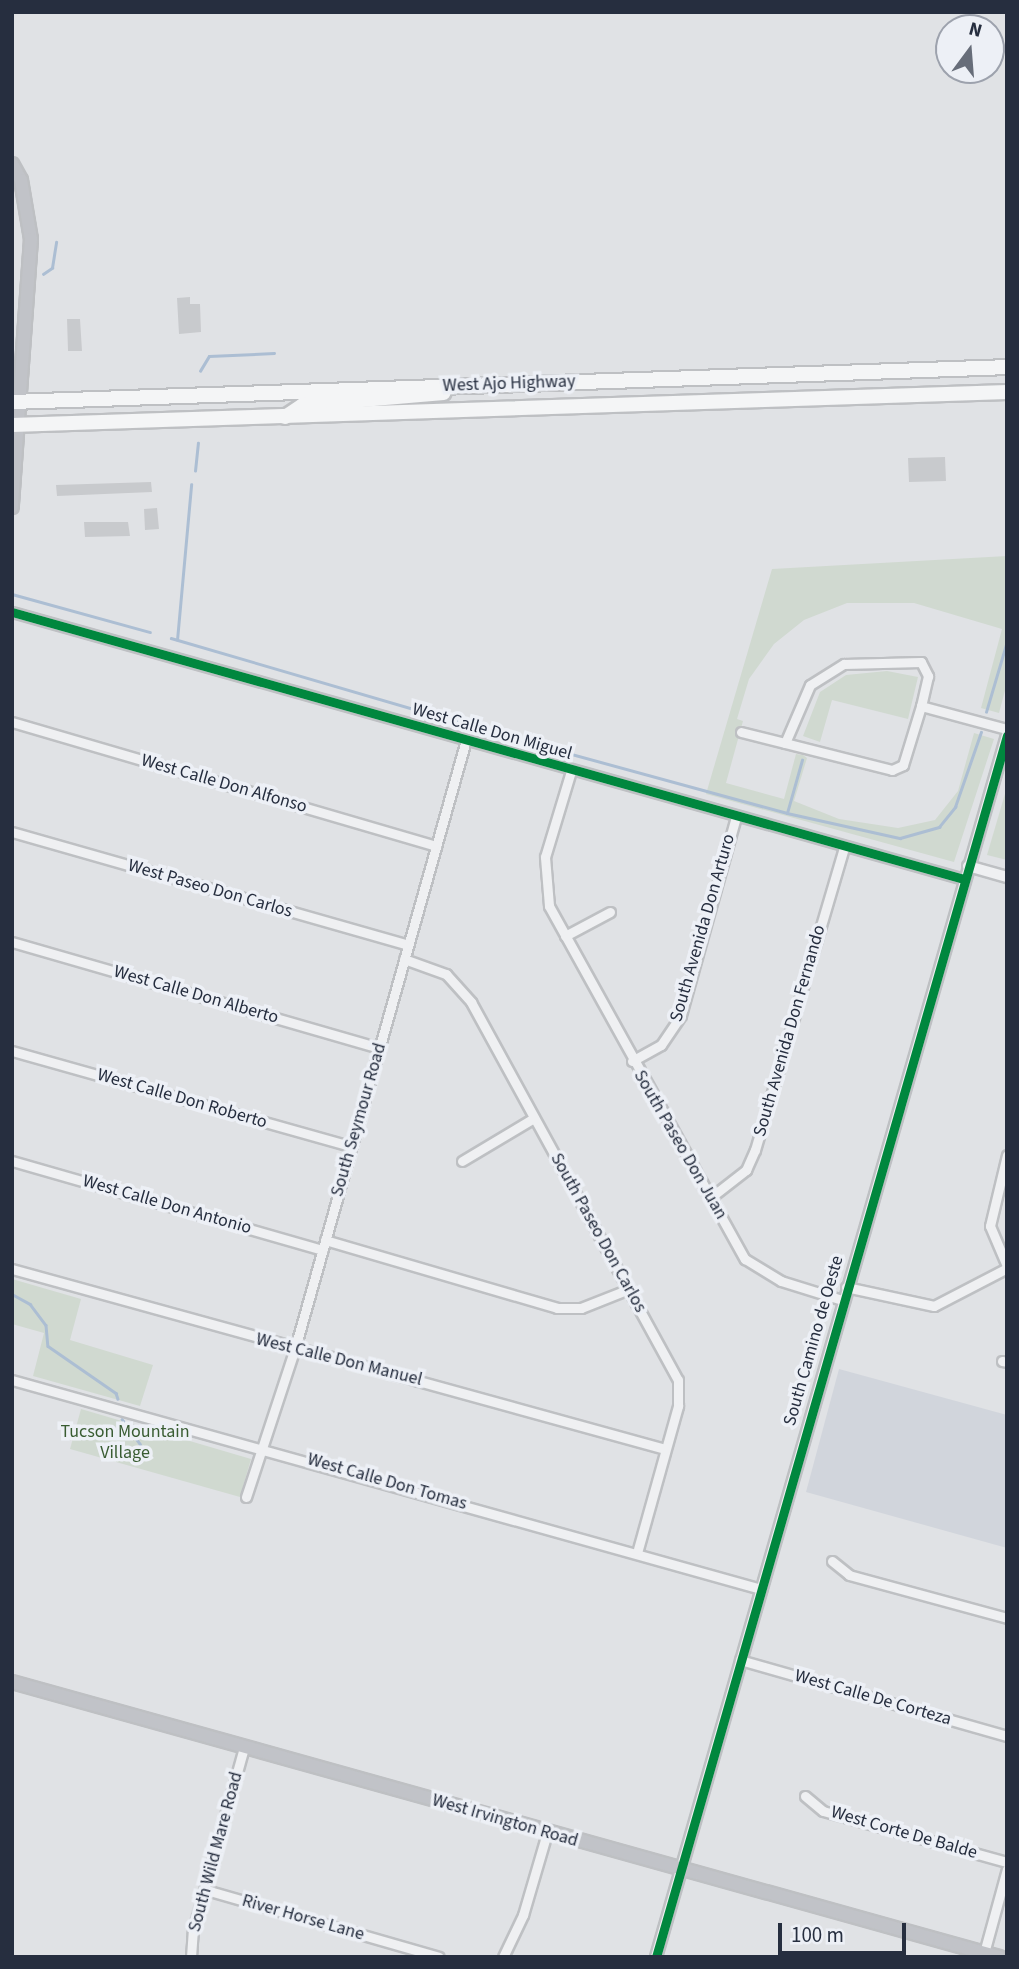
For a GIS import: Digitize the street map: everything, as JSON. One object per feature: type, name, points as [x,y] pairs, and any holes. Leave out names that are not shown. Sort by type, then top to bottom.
[{"type":"main road","points":[[12,164],[21,180],[31,239],[17,402],[12,507]]},
{"type":"main road","name":"West Ajo Highway","points":[[17,402],[1007,368]]},
{"type":"main road","points":[[285,417],[303,405],[425,396],[467,385]]},
{"type":"main road","name":"West Ajo Highway","points":[[16,425],[1007,392]]},
{"type":"main road","name":"West Irvington Road","points":[[12,1682],[680,1871],[999,1957]]},
{"type":"street","name":"West Calle Don Miguel","points":[[12,611],[844,848],[964,879]]},
{"type":"street","points":[[741,732],[785,743],[899,769],[921,706],[928,663],[864,661],[826,672],[798,703],[785,743]]},
{"type":"street","points":[[921,706],[1007,729]]},
{"type":"street","name":"West Calle Don Alfonso","points":[[12,722],[436,846]]},
{"type":"street","name":"South Camino de Oeste","points":[[656,1957],[842,1300],[1007,735]]},
{"type":"street","name":"South Seymour Road","points":[[246,1497],[264,1450],[295,1348],[466,740]]},
{"type":"street","name":"South Paseo Don Juan","points":[[571,771],[545,857],[544,885],[565,936],[632,1061],[745,1259],[762,1273],[842,1300]]},
{"type":"street","name":"South Avenida Don Arturo","points":[[632,1061],[661,1045],[681,1015],[736,817]]},
{"type":"street","name":"West Paseo Don Carlos","points":[[12,832],[408,945]]},
{"type":"street","name":"South Avenida Don Fernando","points":[[710,1198],[746,1170],[755,1150],[844,848]]},
{"type":"street","points":[[968,866],[1007,877]]},
{"type":"street","points":[[565,936],[610,912]]},
{"type":"street","name":"West Calle Don Alberto","points":[[12,942],[379,1048]]},
{"type":"street","name":"South Paseo Don Carlos","points":[[404,959],[432,967],[460,986],[678,1380],[678,1406],[637,1553]]},
{"type":"street","name":"West Calle Don Roberto","points":[[12,1051],[351,1146]]},
{"type":"street","points":[[463,1161],[534,1118]]},
{"type":"street","points":[[846,1287],[934,1306],[1007,1267],[990,1226],[1007,1155]]},
{"type":"street","name":"West Calle Don Antonio","points":[[12,1161],[557,1308],[581,1308],[629,1289]]},
{"type":"street","name":"West Calle Don Manuel","points":[[12,1269],[665,1450]]},
{"type":"street","name":"West Calle Don Tomas","points":[[12,1380],[761,1589]]},
{"type":"street","points":[[832,1561],[849,1575],[1007,1618]]},
{"type":"street","name":"West Calle De Corteza","points":[[740,1660],[1007,1736]]},
{"type":"street","name":"South Wild Mare Road","points":[[191,1957],[244,1747]]},
{"type":"street","name":"West Corte De Balde","points":[[805,1796],[823,1811],[1007,1862]]},
{"type":"street","points":[[503,1957],[523,1915],[547,1833]]},
{"type":"street","points":[[984,1953],[1007,1869]]},
{"type":"street","name":"River Horse Lane","points":[[206,1890],[439,1957]]},
{"type":"shaded area","points":[[839,1369],[1007,1415],[1007,1548],[806,1492]]},
{"type":"green space","points":[[1007,556],[1007,683],[999,713],[981,708],[1002,629],[914,603],[847,603],[804,620],[774,644],[749,679],[737,719],[743,721],[726,783],[784,799],[796,754],[803,755],[807,758],[794,801],[839,819],[898,828],[935,820],[958,791],[974,733],[994,739],[954,862],[706,794],[772,569]]},
{"type":"green space","points":[[887,671],[918,677],[908,719],[832,700],[820,742],[803,736],[820,692],[846,675]]},
{"type":"green space","points":[[1007,787],[1007,860],[987,855]]},
{"type":"green space","name":"Tucson Mountain Village","points":[[12,1279],[81,1299],[70,1340],[153,1365],[140,1406],[33,1376],[44,1333],[12,1324]]},
{"type":"green space","name":"Tucson Mountain Village","points":[[81,1409],[251,1459],[240,1497],[70,1449]]},
{"type":"building","points":[[190,297],[190,304],[200,304],[201,332],[179,334],[177,298]]},
{"type":"building","points":[[67,319],[80,319],[82,351],[68,351]]},
{"type":"building","points":[[945,457],[946,481],[909,482],[908,458]]},
{"type":"building","points":[[151,482],[152,492],[57,496],[56,485]]},
{"type":"building","points":[[157,508],[159,529],[145,530],[144,509]]},
{"type":"building","points":[[84,522],[128,522],[130,536],[85,537]]},
{"type":"waterway","points":[[43,274],[52,268],[56,242]]},
{"type":"waterway","points":[[200,371],[209,356],[274,353]]},
{"type":"waterway","points":[[195,471],[198,443]]},
{"type":"waterway","points":[[177,640],[191,485]]},
{"type":"waterway","points":[[12,594],[150,632]]},
{"type":"waterway","points":[[171,638],[513,738],[787,813],[900,838],[939,827],[955,807],[981,732]]},
{"type":"waterway","points":[[986,712],[1007,641]]},
{"type":"waterway","points":[[787,813],[802,760]]},
{"type":"waterway","points":[[12,1294],[30,1304],[46,1325],[48,1346],[116,1393],[118,1399]]},
{"type":"waterway","points":[[122,1419],[140,1444]]},
{"type":"cycle path","points":[[12,612],[964,879]]},
{"type":"cycle path","points":[[656,1957],[1007,735]]}]
